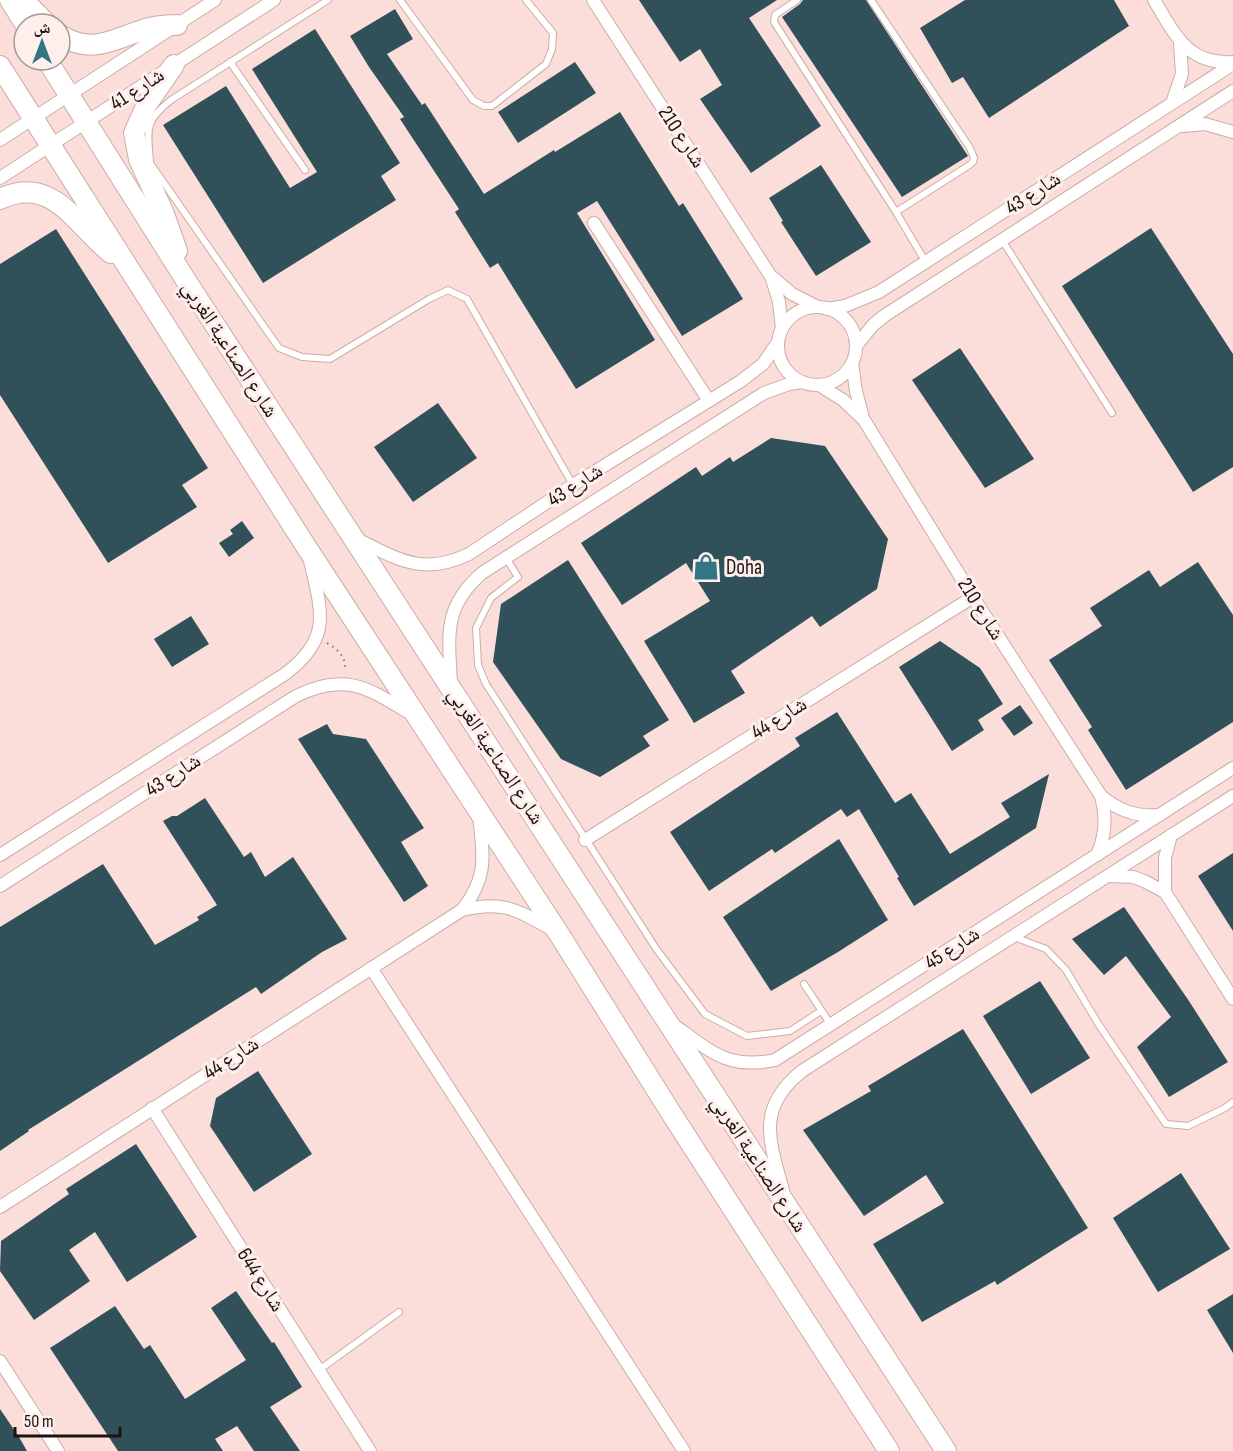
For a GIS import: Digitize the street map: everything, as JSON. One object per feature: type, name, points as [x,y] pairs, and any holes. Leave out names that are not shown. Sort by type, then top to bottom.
[{"type":"main road","points":[[23,0],[35,12]]},
{"type":"main road","points":[[72,41],[92,45],[108,43],[158,26],[177,25]]},
{"type":"main road","points":[[174,65],[147,104],[134,133],[139,159],[164,214],[187,282]]},
{"type":"main road","name":"شارع الصناعية الغربي","points":[[0,66],[307,548],[559,934],[673,1116],[889,1451]]},
{"type":"main road","name":"شارع الصناعية الغربي","points":[[54,72],[187,282],[946,1451]]},
{"type":"main road","points":[[0,199],[15,194],[35,192],[52,198],[62,205],[104,248],[127,266]]},
{"type":"street","name":"شارع 41","points":[[0,140],[215,0]]},
{"type":"street","name":"شارع 41","points":[[0,178],[274,0]]},
{"type":"street","name":"شارع 210","points":[[593,0],[770,275],[779,302],[782,329]]},
{"type":"street","points":[[1154,0],[1180,43],[1192,53],[1206,60],[1233,63]]},
{"type":"street","points":[[1172,103],[1182,74],[1180,43]]},
{"type":"street","name":"شارع 43","points":[[823,308],[854,303],[879,292],[1233,63]]},
{"type":"street","name":"شارع 43","points":[[856,346],[884,316],[1233,91]]},
{"type":"street","points":[[1177,128],[1191,124],[1205,124],[1233,132]]},
{"type":"street","points":[[594,223],[709,401]]},
{"type":"street","name":"شارع 210","points":[[770,275],[792,294],[823,308]]},
{"type":"street","points":[[823,308],[835,312],[848,323],[856,346],[848,370],[835,380],[819,385],[802,381],[786,370],[778,352],[778,342],[786,322],[801,311],[823,308]]},
{"type":"street","name":"شارع 43","points":[[353,537],[404,561],[421,565],[437,565],[454,561],[469,554],[573,485],[753,373],[778,342]]},
{"type":"street","name":"شارع 210","points":[[852,363],[856,392],[864,420]]},
{"type":"street","name":"شارع 43","points":[[451,686],[449,637],[451,618],[457,601],[482,573],[764,393],[802,381]]},
{"type":"street","name":"شارع 210","points":[[819,385],[843,400],[864,420],[973,597],[1101,796],[1128,812],[1146,816],[1159,815]]},
{"type":"street","name":"شارع 43","points":[[0,855],[302,662],[311,651],[317,638],[320,623],[307,548]]},
{"type":"street","name":"شارع 44","points":[[585,840],[973,597]]},
{"type":"street","name":"شارع 43","points":[[0,886],[296,696],[314,687],[345,683],[372,692],[417,718]]},
{"type":"street","name":"شارع 45","points":[[664,1017],[719,1056],[738,1063],[757,1064],[775,1060],[1233,768]]},
{"type":"street","name":"شارع 210","points":[[1097,855],[1105,832],[1106,820],[1101,796]]},
{"type":"street","name":"شارع 45","points":[[788,1208],[773,1156],[770,1114],[777,1097],[789,1082],[802,1071],[1233,796]]},
{"type":"street","name":"شارع 44","points":[[0,1207],[462,910],[479,883],[483,867],[478,809]]},
{"type":"street","points":[[1165,892],[1165,858],[1171,835]]},
{"type":"street","points":[[1109,876],[1144,880],[1165,892],[1233,999]]},
{"type":"street","name":"شارع 44","points":[[462,910],[494,904],[509,908],[559,934]]},
{"type":"street","points":[[371,968],[684,1451]]},
{"type":"street","name":"شارع 644","points":[[152,1108],[370,1451]]},
{"type":"street","points":[[0,1361],[58,1451]]},
{"type":"lane","points":[[328,0],[154,113],[147,128],[150,163],[279,348],[302,357],[330,359],[429,299],[448,290],[467,299],[573,485]]},
{"type":"lane","points":[[400,0],[472,100],[484,106],[492,106],[546,64],[549,57],[553,33],[526,0]]},
{"type":"lane","points":[[797,0],[778,12],[774,22],[926,261]]},
{"type":"lane","points":[[871,0],[970,148],[974,158],[968,166],[896,212]]},
{"type":"lane","points":[[230,62],[305,170]]},
{"type":"lane","points":[[1002,239],[1112,413]]},
{"type":"lane","points":[[506,558],[518,577],[491,598],[476,628],[478,665],[486,684],[657,950],[705,1014],[747,1036],[790,1031],[822,1011]]},
{"type":"lane","points":[[1014,937],[1046,949],[1066,970],[1099,1025],[1166,1124],[1188,1126],[1233,1102]]},
{"type":"lane","points":[[804,984],[831,1025]]},
{"type":"lane","points":[[319,1370],[399,1312]]},
{"type":"path","points":[[317,638],[338,649],[346,662],[345,683]]},
{"type":"building","points":[[639,0],[777,0],[749,18],[821,126],[751,173],[700,99],[722,85],[700,49],[680,62]]},
{"type":"building","points":[[803,0],[866,0],[968,156],[902,197],[782,17]]},
{"type":"building","points":[[965,0],[1114,0],[1129,26],[989,118],[963,77],[952,83],[920,28]]},
{"type":"building","points":[[395,9],[413,39],[387,54],[422,105],[425,103],[484,194],[620,112],[679,206],[683,203],[743,299],[682,336],[597,201],[577,213],[655,340],[576,389],[498,263],[490,268],[455,212],[459,209],[400,119],[404,117],[350,36]]},
{"type":"building","points":[[315,29],[400,163],[381,176],[396,200],[263,283],[163,125],[226,86],[290,188],[317,172],[252,69]]},
{"type":"building","points":[[575,62],[596,93],[518,143],[498,112]]},
{"type":"building","points":[[821,165],[871,242],[816,276],[781,222],[783,221],[769,198]]},
{"type":"building","points":[[1151,228],[1233,354],[1233,467],[1193,492],[1062,286]]},
{"type":"building","points":[[56,229],[208,468],[182,485],[197,507],[108,563],[0,395],[0,264]]},
{"type":"building","points":[[960,348],[1034,459],[985,488],[912,380]]},
{"type":"building","points":[[438,403],[477,458],[413,502],[374,447]]},
{"type":"building","points":[[771,438],[825,446],[888,539],[877,589],[820,627],[812,616],[731,671],[745,693],[694,723],[644,641],[710,601],[686,563],[622,605],[581,543],[696,467],[702,476],[730,457],[733,462]]},
{"type":"building","points":[[242,521],[254,538],[229,557],[219,543],[233,534],[230,530]]},
{"type":"building","points":[[568,560],[669,720],[643,736],[650,746],[600,777],[561,759],[493,662],[501,604]]},
{"type":"building","points":[[1198,562],[1233,615],[1233,722],[1126,790],[1088,730],[1092,727],[1049,660],[1102,626],[1090,608],[1149,570],[1160,587]]},
{"type":"building","points":[[191,616],[209,644],[172,667],[154,639]]},
{"type":"building","points":[[940,641],[980,668],[1003,704],[978,720],[984,730],[952,751],[899,667]]},
{"type":"building","points":[[1020,705],[1033,723],[1014,736],[1001,718]]},
{"type":"building","points":[[837,712],[895,803],[911,793],[950,854],[1010,817],[1001,803],[1049,774],[1036,828],[914,906],[859,809],[847,817],[841,809],[775,853],[772,849],[709,891],[670,832],[800,746],[795,738]]},
{"type":"building","points":[[327,724],[333,734],[366,739],[424,828],[401,842],[428,886],[404,902],[298,739]]},
{"type":"building","points":[[205,798],[244,857],[251,852],[265,877],[293,857],[347,939],[322,952],[261,994],[256,987],[28,1130],[0,1151],[0,927],[103,864],[155,945],[199,920],[197,917],[217,905],[163,821],[177,816]]},
{"type":"building","points":[[839,839],[888,920],[771,991],[723,917]]},
{"type":"building","points":[[1233,853],[1233,931],[1198,876]]},
{"type":"building","points":[[1124,907],[1228,1062],[1169,1097],[1137,1047],[1171,1017],[1126,956],[1104,975],[1072,939]]},
{"type":"building","points":[[1040,981],[1090,1058],[1031,1094],[983,1016]]},
{"type":"building","points":[[963,1029],[1088,1228],[997,1285],[995,1281],[922,1322],[873,1244],[944,1203],[926,1175],[864,1216],[803,1130],[871,1091],[868,1086]]},
{"type":"building","points":[[258,1071],[312,1154],[254,1192],[210,1126],[216,1098]]},
{"type":"building","points":[[136,1144],[197,1237],[127,1282],[95,1232],[69,1250],[90,1281],[34,1320],[0,1271],[1,1241],[69,1194],[66,1189]]},
{"type":"building","points":[[1181,1173],[1230,1249],[1158,1292],[1113,1218]]},
{"type":"building","points":[[236,1291],[272,1343],[274,1342],[302,1387],[270,1407],[300,1451],[254,1451],[237,1426],[215,1439],[223,1451],[118,1451],[50,1348],[115,1306],[144,1349],[150,1345],[185,1399],[246,1360],[211,1308]]},
{"type":"building","points":[[1233,1294],[1233,1353],[1207,1310]]},
{"type":"building","points":[[0,1409],[19,1437],[27,1451],[0,1451]]},
{"type":"place","name":"Doha","points":[[706,567]]}]
